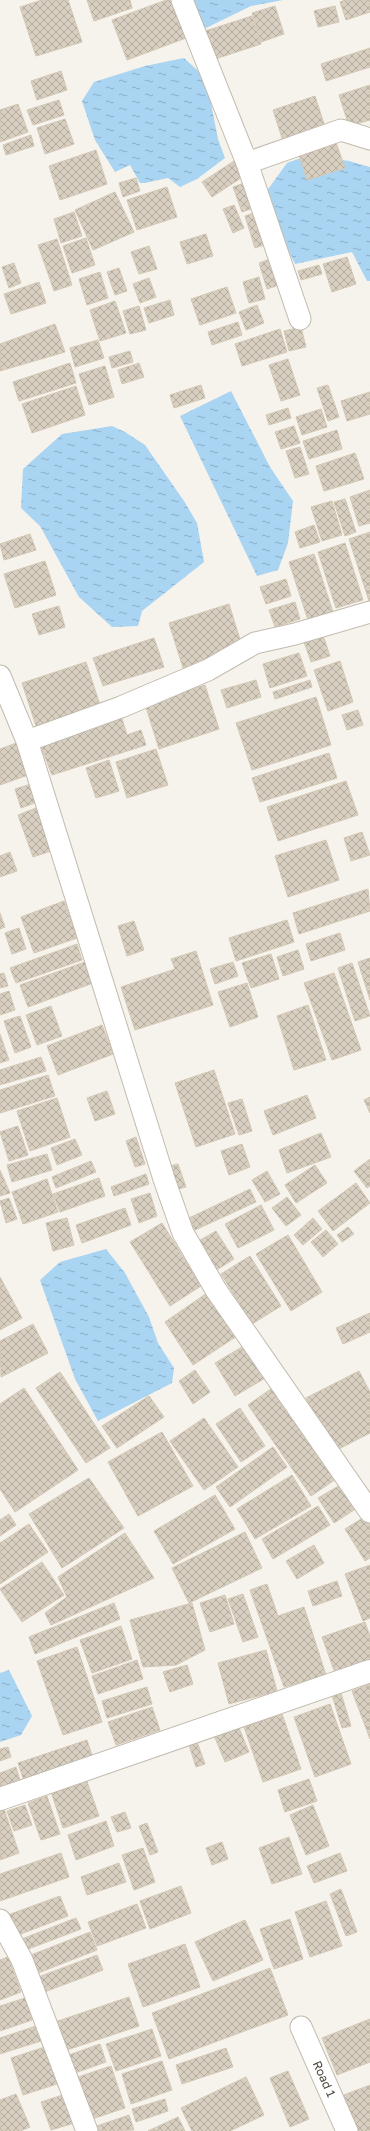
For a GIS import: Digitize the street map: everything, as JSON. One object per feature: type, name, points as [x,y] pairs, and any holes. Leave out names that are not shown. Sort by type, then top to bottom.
[{"type":"street","points":[[182,0],[247,163],[300,319]]},
{"type":"street","points":[[247,163],[341,130],[370,139]]},
{"type":"street","points":[[27,741],[121,707],[208,670],[255,643],[295,634],[370,612]]},
{"type":"street","points":[[0,676],[27,741],[164,1179],[184,1233],[216,1290],[370,1512]]},
{"type":"street","points":[[0,1799],[370,1671]]},
{"type":"street","points":[[0,1920],[22,1960],[87,2131]]},
{"type":"street","name":"Road 1","points":[[301,2027],[347,2131]]},
{"type":"water","points":[[185,0],[283,0],[251,6],[206,28],[194,20]]},
{"type":"water","points":[[184,58],[206,78],[218,139],[225,158],[197,179],[180,187],[168,178],[140,183],[130,165],[115,172],[95,140],[82,101],[94,82],[145,66]]},
{"type":"water","points":[[309,155],[349,161],[370,167],[370,281],[367,281],[352,252],[295,264],[276,224],[266,192],[287,163]]},
{"type":"water","points":[[231,391],[270,467],[293,501],[288,543],[278,570],[257,576],[180,416]]},
{"type":"water","points":[[112,426],[125,432],[145,445],[184,501],[197,523],[204,562],[142,611],[138,626],[112,627],[79,597],[40,526],[21,508],[23,469],[62,434]]},
{"type":"water","points":[[106,1249],[125,1273],[149,1317],[158,1343],[174,1368],[172,1383],[98,1421],[75,1379],[40,1280],[60,1262]]},
{"type":"water","points":[[9,1670],[32,1716],[21,1735],[0,1742],[0,1673]]},
{"type":"building","points":[[42,0],[68,0],[82,42],[36,56],[20,7]]},
{"type":"building","points":[[87,0],[130,0],[132,8],[94,21]]},
{"type":"building","points":[[166,0],[172,0],[186,38],[127,60],[112,20]]},
{"type":"building","points":[[345,0],[370,0],[370,12],[346,20],[340,2]]},
{"type":"building","points":[[275,6],[284,34],[261,42],[252,13]]},
{"type":"building","points":[[335,6],[339,22],[318,27],[314,11]]},
{"type":"building","points":[[252,16],[261,44],[209,61],[199,33]]},
{"type":"building","points":[[370,48],[370,67],[326,81],[321,64]]},
{"type":"building","points":[[61,71],[67,90],[37,100],[31,81]]},
{"type":"building","points":[[370,85],[370,120],[349,126],[339,95]]},
{"type":"building","points":[[315,96],[325,127],[283,141],[273,110]]},
{"type":"building","points":[[59,100],[64,115],[33,125],[27,110]]},
{"type":"building","points":[[18,104],[28,132],[0,142],[0,110]]},
{"type":"building","points":[[65,119],[74,144],[45,154],[37,128]]},
{"type":"building","points":[[31,135],[34,146],[6,155],[3,145]]},
{"type":"building","points":[[334,137],[345,168],[307,180],[297,149]]},
{"type":"building","points":[[96,150],[107,184],[60,200],[49,166]]},
{"type":"building","points":[[237,159],[247,174],[212,197],[202,182]]},
{"type":"building","points":[[136,178],[140,191],[123,197],[119,183]]},
{"type":"building","points":[[250,181],[259,206],[242,212],[233,187]]},
{"type":"building","points":[[167,187],[177,217],[137,230],[127,200]]},
{"type":"building","points":[[115,192],[134,232],[93,250],[75,210]]},
{"type":"building","points":[[234,205],[244,228],[233,233],[223,209]]},
{"type":"building","points":[[74,212],[82,236],[61,243],[54,219]]},
{"type":"building","points":[[257,212],[267,244],[255,248],[245,216]]},
{"type":"building","points":[[206,234],[213,256],[187,264],[180,242]]},
{"type":"building","points":[[86,238],[95,265],[72,273],[63,246]]},
{"type":"building","points":[[57,239],[72,285],[54,291],[38,245]]},
{"type":"building","points":[[149,246],[157,269],[139,274],[131,252]]},
{"type":"building","points":[[347,257],[356,284],[332,292],[323,264]]},
{"type":"building","points":[[273,258],[282,284],[267,289],[259,263]]},
{"type":"building","points":[[14,263],[21,283],[9,288],[2,267]]},
{"type":"building","points":[[319,265],[322,274],[301,280],[298,271]]},
{"type":"building","points":[[119,268],[127,291],[115,295],[107,272]]},
{"type":"building","points":[[100,272],[108,298],[87,305],[79,279]]},
{"type":"building","points":[[259,277],[265,299],[249,303],[243,282]]},
{"type":"building","points":[[149,278],[156,297],[140,303],[133,284]]},
{"type":"building","points":[[39,282],[46,303],[11,314],[4,294]]},
{"type":"building","points":[[227,287],[236,313],[200,325],[191,299]]},
{"type":"building","points":[[170,300],[174,315],[149,323],[144,308]]},
{"type":"building","points":[[115,301],[126,333],[100,341],[90,310]]},
{"type":"building","points":[[257,305],[264,323],[246,330],[239,312]]},
{"type":"building","points":[[139,306],[146,330],[130,334],[123,311]]},
{"type":"building","points":[[238,322],[242,335],[212,345],[208,332]]},
{"type":"building","points":[[55,324],[65,352],[0,371],[0,344]]},
{"type":"building","points":[[301,327],[306,347],[289,351],[284,331]]},
{"type":"building","points":[[280,329],[287,352],[242,366],[235,344]]},
{"type":"building","points":[[98,340],[104,358],[75,367],[70,348]]},
{"type":"building","points":[[130,351],[133,362],[112,368],[109,357]]},
{"type":"building","points":[[288,359],[300,395],[281,401],[269,365]]},
{"type":"building","points":[[70,363],[76,383],[19,401],[13,382]]},
{"type":"building","points":[[139,363],[144,377],[122,384],[118,370]]},
{"type":"building","points":[[105,366],[114,397],[89,405],[79,374]]},
{"type":"building","points":[[201,385],[205,398],[174,408],[170,395]]},
{"type":"building","points":[[328,385],[339,417],[328,421],[317,388]]},
{"type":"building","points":[[76,386],[85,415],[32,433],[22,404]]},
{"type":"building","points":[[370,392],[370,414],[347,421],[341,401]]},
{"type":"building","points":[[288,408],[291,418],[269,425],[266,415]]},
{"type":"building","points":[[321,409],[327,427],[302,435],[296,417]]},
{"type":"building","points":[[294,426],[300,443],[281,449],[275,432]]},
{"type":"building","points":[[337,430],[342,449],[309,459],[303,441]]},
{"type":"building","points":[[300,447],[309,474],[295,478],[286,451]]},
{"type":"building","points":[[355,453],[364,479],[324,491],[316,466]]},
{"type":"building","points":[[370,490],[370,523],[359,526],[350,497]]},
{"type":"building","points":[[345,499],[356,532],[345,536],[334,502]]},
{"type":"building","points":[[332,501],[342,535],[322,541],[311,507]]},
{"type":"building","points":[[314,525],[320,542],[300,548],[295,532]]},
{"type":"building","points":[[370,532],[370,600],[369,601],[349,539]]},
{"type":"building","points":[[30,534],[36,550],[4,560],[0,544]]},
{"type":"building","points":[[345,543],[363,600],[336,608],[318,552]]},
{"type":"building","points":[[314,554],[333,612],[308,620],[289,562]]},
{"type":"building","points":[[45,561],[56,595],[15,608],[4,574]]},
{"type":"building","points":[[286,579],[291,596],[266,604],[260,587]]},
{"type":"building","points":[[295,602],[300,619],[275,627],[269,610]]},
{"type":"building","points":[[229,604],[243,649],[183,668],[169,623]]},
{"type":"building","points":[[59,606],[65,627],[39,635],[32,614]]},
{"type":"building","points":[[322,632],[330,656],[311,662],[303,639]]},
{"type":"building","points":[[154,638],[164,667],[103,686],[93,658]]},
{"type":"building","points":[[299,653],[307,676],[270,688],[263,664]]},
{"type":"building","points":[[340,661],[353,702],[328,711],[314,670]]},
{"type":"building","points":[[86,662],[101,708],[37,729],[22,683]]},
{"type":"building","points":[[256,680],[261,697],[227,708],[221,690]]},
{"type":"building","points":[[310,680],[312,687],[275,699],[273,692]]},
{"type":"building","points":[[205,685],[219,729],[159,749],[145,704]]},
{"type":"building","points":[[316,697],[331,745],[252,770],[236,723]]},
{"type":"building","points":[[358,710],[363,725],[347,730],[342,715]]},
{"type":"building","points":[[120,712],[127,735],[141,730],[146,745],[52,775],[38,739]]},
{"type":"building","points":[[19,742],[31,774],[0,785],[0,749]]},
{"type":"building","points":[[156,749],[168,785],[127,798],[116,762]]},
{"type":"building","points":[[329,753],[337,778],[260,802],[252,778]]},
{"type":"building","points":[[109,760],[119,791],[96,798],[86,768]]},
{"type":"building","points":[[346,781],[358,815],[278,841],[267,807]]},
{"type":"building","points":[[34,783],[40,801],[21,808],[15,789]]},
{"type":"building","points":[[36,808],[51,851],[33,857],[18,815]]},
{"type":"building","points":[[362,832],[370,855],[351,861],[344,838]]},
{"type":"building","points":[[326,840],[339,880],[288,897],[275,856]]},
{"type":"building","points":[[10,852],[17,871],[0,877],[0,856]]},
{"type":"building","points":[[368,889],[370,911],[299,934],[293,913]]},
{"type":"building","points":[[64,901],[77,938],[34,953],[21,917]]},
{"type":"building","points":[[0,913],[5,927],[0,929]]},
{"type":"building","points":[[287,920],[294,942],[236,961],[229,938]]},
{"type":"building","points":[[134,921],[144,950],[127,956],[118,926]]},
{"type":"building","points":[[19,928],[26,949],[12,954],[5,933]]},
{"type":"building","points":[[340,933],[345,950],[311,961],[306,944]]},
{"type":"building","points":[[77,944],[82,960],[16,983],[10,968]]},
{"type":"building","points":[[298,950],[304,969],[283,976],[277,957]]},
{"type":"building","points":[[196,951],[213,1005],[135,1030],[121,987],[175,969],[171,959]]},
{"type":"building","points":[[271,954],[279,979],[251,988],[242,963]]},
{"type":"building","points":[[370,958],[370,1000],[358,962]]},
{"type":"building","points":[[85,962],[93,983],[28,1007],[20,985]]},
{"type":"building","points":[[233,962],[238,976],[215,984],[210,969]]},
{"type":"building","points":[[352,963],[370,1016],[355,1021],[338,968]]},
{"type":"building","points":[[4,973],[8,986],[0,988],[0,974]]},
{"type":"building","points":[[334,973],[361,1050],[332,1060],[304,983]]},
{"type":"building","points":[[247,983],[258,1017],[230,1027],[218,992]]},
{"type":"building","points":[[9,991],[15,1010],[0,1015],[0,994]]},
{"type":"building","points":[[308,1005],[326,1060],[294,1070],[277,1016]]},
{"type":"building","points":[[51,1006],[62,1036],[37,1045],[26,1015]]},
{"type":"building","points":[[20,1016],[31,1047],[15,1053],[4,1021]]},
{"type":"building","points":[[102,1025],[113,1054],[58,1075],[47,1046]]},
{"type":"building","points":[[0,1034],[9,1060],[0,1063]]},
{"type":"building","points":[[41,1057],[46,1071],[0,1085],[0,1070]]},
{"type":"building","points":[[214,1070],[235,1134],[196,1147],[175,1083]]},
{"type":"building","points":[[48,1075],[55,1096],[0,1113],[0,1090]]},
{"type":"building","points":[[107,1091],[115,1114],[95,1121],[87,1098]]},
{"type":"building","points":[[307,1095],[316,1118],[273,1135],[264,1111]]},
{"type":"building","points":[[370,1097],[370,1113],[364,1100]]},
{"type":"building","points":[[57,1098],[70,1137],[30,1151],[17,1111]]},
{"type":"building","points":[[242,1099],[252,1131],[239,1135],[228,1103]]},
{"type":"building","points":[[18,1126],[28,1155],[9,1161],[0,1132]]},
{"type":"building","points":[[321,1133],[331,1157],[287,1173],[279,1150]]},
{"type":"building","points":[[136,1137],[145,1164],[135,1167],[126,1141]]},
{"type":"building","points":[[75,1139],[82,1155],[57,1165],[51,1148]]},
{"type":"building","points":[[242,1144],[250,1167],[229,1175],[221,1151]]},
{"type":"building","points":[[47,1154],[52,1170],[12,1182],[7,1165]]},
{"type":"building","points":[[370,1159],[370,1186],[367,1188],[354,1171]]},
{"type":"building","points":[[91,1161],[96,1172],[56,1188],[52,1177]]},
{"type":"building","points":[[178,1164],[186,1187],[178,1189],[170,1166]]},
{"type":"building","points":[[315,1165],[327,1183],[296,1203],[285,1185]]},
{"type":"building","points":[[0,1170],[10,1193],[0,1196]]},
{"type":"building","points":[[267,1171],[280,1194],[265,1202],[252,1180]]},
{"type":"building","points":[[146,1174],[149,1184],[114,1196],[111,1187]]},
{"type":"building","points":[[99,1178],[105,1196],[60,1212],[53,1194]]},
{"type":"building","points":[[47,1179],[58,1212],[23,1224],[12,1192]]},
{"type":"building","points":[[356,1183],[370,1203],[333,1231],[318,1211]]},
{"type":"building","points":[[250,1189],[256,1202],[195,1230],[189,1218]]},
{"type":"building","points":[[150,1193],[157,1216],[139,1223],[131,1199]]},
{"type":"building","points":[[287,1197],[301,1215],[286,1226],[272,1208]]},
{"type":"building","points":[[9,1198],[17,1219],[6,1223],[0,1201]]},
{"type":"building","points":[[261,1205],[274,1230],[238,1248],[225,1224]]},
{"type":"building","points":[[125,1208],[131,1225],[82,1243],[76,1225]]},
{"type":"building","points":[[67,1218],[74,1245],[53,1251],[46,1223]]},
{"type":"building","points":[[313,1218],[322,1229],[303,1245],[294,1235]]},
{"type":"building","points":[[162,1223],[201,1286],[170,1306],[130,1242]]},
{"type":"building","points":[[348,1227],[354,1234],[342,1242],[337,1235]]},
{"type":"building","points":[[326,1230],[338,1244],[323,1257],[311,1242]]},
{"type":"building","points":[[216,1231],[234,1259],[215,1271],[197,1242]]},
{"type":"building","points":[[288,1235],[322,1292],[291,1311],[256,1254]]},
{"type":"building","points":[[250,1256],[281,1306],[252,1324],[221,1274]]},
{"type":"building","points":[[0,1277],[22,1318],[0,1330]]},
{"type":"building","points":[[207,1293],[237,1336],[193,1365],[165,1322]]},
{"type":"building","points":[[370,1313],[370,1332],[343,1344],[336,1328]]},
{"type":"building","points":[[33,1324],[48,1353],[1,1377],[0,1341]]},
{"type":"building","points":[[247,1344],[267,1377],[235,1396],[215,1363]]},
{"type":"building","points":[[195,1370],[210,1392],[193,1404],[179,1381]]},
{"type":"building","points":[[359,1371],[370,1392],[370,1433],[335,1451],[306,1398]]},
{"type":"building","points":[[60,1372],[110,1448],[86,1463],[36,1388]]},
{"type":"building","points":[[275,1386],[339,1477],[311,1496],[248,1405]]},
{"type":"building","points":[[24,1388],[78,1470],[15,1512],[0,1489],[0,1404]]},
{"type":"building","points":[[149,1396],[164,1417],[117,1448],[102,1426]]},
{"type":"building","points":[[240,1408],[265,1446],[241,1462],[216,1424]]},
{"type":"building","points":[[204,1418],[238,1467],[204,1490],[170,1441]]},
{"type":"building","points":[[162,1432],[193,1486],[138,1516],[108,1462]]},
{"type":"building","points":[[273,1447],[287,1467],[230,1507],[216,1487]]},
{"type":"building","points":[[292,1475],[311,1506],[255,1539],[237,1509]]},
{"type":"building","points":[[89,1478],[124,1528],[62,1568],[29,1514]]},
{"type":"building","points":[[342,1484],[357,1508],[334,1523],[318,1498]]},
{"type":"building","points":[[215,1495],[235,1529],[173,1564],[154,1531]]},
{"type":"building","points":[[318,1506],[330,1525],[273,1559],[262,1539]]},
{"type":"building","points":[[9,1514],[16,1525],[0,1536],[0,1520]]},
{"type":"building","points":[[366,1516],[370,1522],[370,1558],[365,1561],[345,1529]]},
{"type":"building","points":[[29,1524],[48,1552],[0,1584],[0,1543]]},
{"type":"building","points":[[245,1532],[262,1568],[189,1603],[172,1568]]},
{"type":"building","points":[[125,1533],[154,1578],[51,1625],[45,1613],[67,1597],[58,1577]]},
{"type":"building","points":[[314,1545],[324,1563],[297,1579],[286,1561]]},
{"type":"building","points":[[42,1562],[64,1595],[22,1622],[0,1589]]},
{"type":"building","points":[[370,1565],[370,1618],[363,1621],[345,1574]]},
{"type":"building","points":[[337,1581],[342,1596],[313,1606],[308,1591]]},
{"type":"building","points":[[267,1584],[278,1616],[304,1607],[326,1675],[284,1687],[250,1590]]},
{"type":"building","points":[[243,1594],[258,1637],[243,1642],[228,1599]]},
{"type":"building","points":[[225,1595],[234,1624],[210,1632],[200,1603]]},
{"type":"building","points":[[114,1603],[120,1619],[35,1654],[29,1637]]},
{"type":"building","points":[[192,1603],[205,1650],[176,1665],[143,1667],[130,1620]]},
{"type":"building","points":[[365,1622],[370,1636],[370,1660],[335,1673],[322,1637]]},
{"type":"building","points":[[121,1626],[132,1659],[92,1673],[80,1640]]},
{"type":"building","points":[[77,1647],[102,1722],[63,1735],[37,1661]]},
{"type":"building","points":[[266,1650],[277,1691],[229,1704],[218,1663]]},
{"type":"building","points":[[137,1660],[143,1679],[98,1694],[92,1676]]},
{"type":"building","points":[[187,1665],[193,1684],[170,1692],[163,1672]]},
{"type":"building","points":[[370,1684],[370,1739],[352,1691]]},
{"type":"building","points":[[147,1687],[152,1704],[107,1718],[102,1701]]},
{"type":"building","points":[[341,1693],[351,1726],[342,1728],[332,1695]]},
{"type":"building","points":[[330,1704],[351,1764],[315,1777],[294,1717]]},
{"type":"building","points":[[152,1707],[160,1730],[116,1745],[108,1722]]},
{"type":"building","points":[[282,1714],[301,1769],[263,1782],[244,1727]]},
{"type":"building","points":[[237,1723],[249,1752],[225,1762],[213,1733]]},
{"type":"building","points":[[196,1739],[205,1764],[196,1767],[188,1742]]},
{"type":"building","points":[[87,1740],[94,1761],[25,1784],[18,1763]]},
{"type":"building","points":[[8,1747],[11,1757],[0,1761],[0,1749]]},
{"type":"building","points":[[16,1767],[22,1787],[0,1794],[0,1773]]},
{"type":"building","points":[[86,1779],[99,1816],[63,1828],[51,1792]]},
{"type":"building","points":[[309,1779],[317,1801],[285,1812],[278,1790]]},
{"type":"building","points":[[47,1796],[60,1834],[41,1840],[28,1803]]},
{"type":"building","points":[[25,1805],[32,1825],[14,1831],[7,1811]]},
{"type":"building","points":[[313,1805],[329,1846],[306,1855],[290,1815]]},
{"type":"building","points":[[4,1809],[19,1853],[0,1860],[0,1811]]},
{"type":"building","points":[[125,1812],[131,1828],[117,1832],[111,1817]]},
{"type":"building","points":[[106,1821],[114,1846],[76,1860],[68,1835]]},
{"type":"building","points":[[147,1823],[158,1852],[150,1855],[139,1826]]},
{"type":"building","points":[[289,1837],[302,1874],[272,1884],[259,1848]]},
{"type":"building","points":[[222,1842],[228,1859],[212,1865],[206,1848]]},
{"type":"building","points":[[143,1848],[155,1882],[134,1890],[122,1855]]},
{"type":"building","points":[[61,1853],[69,1877],[0,1901],[0,1874]]},
{"type":"building","points":[[340,1853],[347,1871],[314,1883],[307,1866]]},
{"type":"building","points":[[119,1863],[126,1882],[87,1895],[81,1877]]},
{"type":"building","points":[[181,1886],[191,1913],[150,1929],[140,1901]]},
{"type":"building","points":[[341,1889],[357,1932],[346,1936],[330,1894]]},
{"type":"building","points":[[60,1896],[68,1916],[13,1937],[5,1916]]},
{"type":"building","points":[[326,1901],[342,1946],[310,1957],[295,1912]]},
{"type":"building","points":[[137,1904],[146,1928],[97,1946],[88,1922]]},
{"type":"building","points":[[76,1918],[81,1929],[23,1951],[19,1940]]},
{"type":"building","points":[[290,1919],[303,1959],[274,1969],[260,1929]]},
{"type":"building","points":[[245,1920],[263,1960],[213,1981],[195,1942]]},
{"type":"building","points":[[90,1932],[97,1950],[33,1975],[26,1957]]},
{"type":"building","points":[[185,1944],[200,1987],[143,2007],[128,1964]]},
{"type":"building","points":[[97,1955],[103,1970],[39,1994],[33,1979]]},
{"type":"building","points":[[8,1957],[21,1992],[0,2000],[0,1960]]},
{"type":"building","points":[[270,1968],[288,2015],[169,2059],[152,2013]]},
{"type":"building","points":[[129,1997],[139,2026],[64,2051],[55,2022]]},
{"type":"building","points":[[25,1998],[32,2020],[0,2031],[0,2006]]},
{"type":"building","points":[[370,2019],[370,2062],[337,2075],[322,2038]]},
{"type":"building","points":[[36,2026],[41,2041],[0,2054],[0,2038]]},
{"type":"building","points":[[152,2029],[161,2056],[116,2071],[106,2044]]},
{"type":"building","points":[[100,2044],[106,2062],[69,2075],[63,2057]]},
{"type":"building","points":[[51,2045],[63,2082],[23,2095],[11,2058]]},
{"type":"building","points":[[226,2048],[233,2067],[182,2084],[176,2065]]},
{"type":"building","points":[[162,2061],[172,2090],[131,2104],[122,2074]]},
{"type":"building","points":[[111,2066],[125,2108],[86,2121],[72,2079]]},
{"type":"building","points":[[288,2071],[309,2119],[290,2127],[270,2078]]},
{"type":"building","points":[[246,2077],[264,2115],[230,2131],[192,2131],[181,2108]]},
{"type":"building","points":[[370,2085],[370,2131],[358,2131],[344,2095]]},
{"type":"building","points":[[69,2093],[78,2122],[51,2130],[41,2102]]},
{"type":"building","points":[[16,2094],[30,2127],[20,2131],[0,2131],[0,2100]]},
{"type":"building","points":[[165,2099],[168,2111],[136,2122],[132,2109]]},
{"type":"building","points":[[129,2115],[134,2130],[92,2131],[91,2128]]},
{"type":"building","points":[[178,2117],[185,2131],[148,2131]]}]
